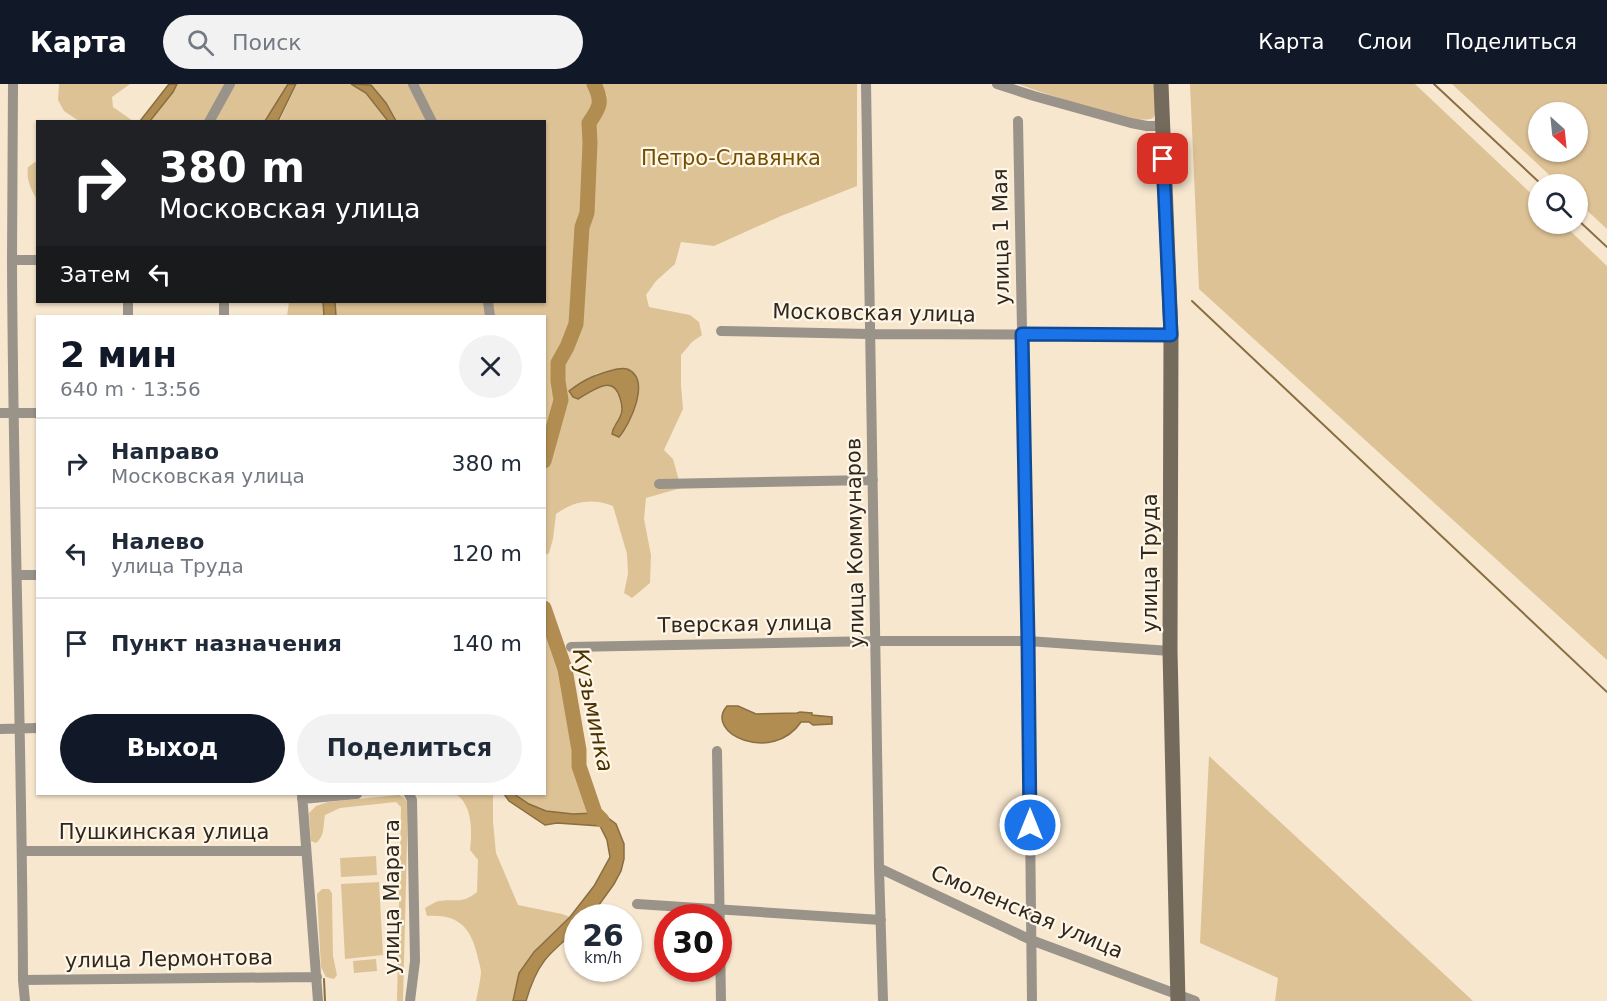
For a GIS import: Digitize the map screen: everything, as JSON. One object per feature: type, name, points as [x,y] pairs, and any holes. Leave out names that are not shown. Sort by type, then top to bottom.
[{"type":"street","points":[[13,84],[14,413],[25,1001]]},
{"type":"street","points":[[210,120],[230,84]]},
{"type":"street","points":[[413,84],[431,120]]},
{"type":"street","name":"улица Коммунаров","points":[[866,84],[883,1001]]},
{"type":"street","points":[[997,84],[1131,123],[1162,126]]},
{"type":"street","name":"улица Труда","points":[[1161,84],[1171,335],[1170,651],[1178,998]]},
{"type":"street","name":"улица 1 Мая","points":[[1018,121],[1032,1001]]},
{"type":"street","points":[[12,260],[36,261]]},
{"type":"street","name":"Московская улица","points":[[721,331],[1171,335]]},
{"type":"street","points":[[0,413],[36,413]]},
{"type":"street","points":[[659,484],[873,480]]},
{"type":"street","points":[[18,575],[36,575]]},
{"type":"street","name":"Тверская улица","points":[[571,646],[876,640],[1028,641],[1170,651]]},
{"type":"street","points":[[0,729],[36,728]]},
{"type":"street","points":[[717,751],[719,904]]},
{"type":"street","points":[[318,1001],[302,796],[330,795]]},
{"type":"street","name":"улица Марата","points":[[410,795],[412,800],[415,961],[410,1001]]},
{"type":"street","name":"Пушкинская улица","points":[[22,851],[306,851]]},
{"type":"street","name":"Смоленская улица","points":[[879,868],[1031,940],[1178,998],[1194,1001]]},
{"type":"street","points":[[732,910],[881,920]]},
{"type":"street","name":"улица Лермонтова","points":[[23,980],[316,977]]},
{"type":"street","points":[[721,982],[721,1001]]},
{"type":"green space","points":[[59,84],[130,84],[112,97],[113,107],[132,120],[78,120],[64,111],[58,100]]},
{"type":"green space","points":[[177,84],[288,84],[266,120],[152,120]]},
{"type":"green space","points":[[297,84],[351,84],[366,93],[387,120],[280,120]]},
{"type":"green space","name":"Петро-Славянка","points":[[370,84],[594,84],[599,95],[602,90],[609,99],[599,84],[857,84],[857,186],[714,246],[681,242],[675,264],[656,281],[646,295],[649,307],[690,315],[699,322],[702,335],[692,342],[681,355],[683,409],[664,450],[673,459],[681,488],[646,498],[644,519],[651,555],[650,583],[632,598],[624,593],[628,574],[627,554],[613,506],[598,502],[583,502],[556,514],[553,539],[549,553],[546,554],[546,315],[336,315],[335,303],[546,303],[546,120],[395,120],[386,103]],"holes":[[[617,369],[639,395],[626,429],[613,427],[621,415],[622,406],[618,392],[611,386],[601,386],[595,374]]]},
{"type":"green space","points":[[1018,84],[1155,84],[1156,112],[1153,118],[1128,118]]},
{"type":"green space","points":[[1190,84],[1415,84],[1528,191],[1528,234],[1573,234],[1607,266],[1607,660],[1199,289]]},
{"type":"green space","points":[[1452,84],[1607,84],[1607,229],[1588,211],[1588,174],[1548,174],[1535,162],[1588,162],[1588,102],[1528,102],[1528,155]]},
{"type":"green space","points":[[36,162],[36,198],[31,188],[28,167]]},
{"type":"green space","points":[[289,303],[323,303],[324,315],[287,315]]},
{"type":"green space","points":[[546,611],[565,669],[579,750],[579,766],[595,813],[553,812],[530,805],[515,795],[546,795]]},
{"type":"green space","points":[[1209,756],[1473,1001],[1275,1001],[1278,978],[1200,943]]},
{"type":"green space","points":[[399,795],[408,803],[403,1001],[397,1001],[401,807],[396,802],[340,808],[325,815],[322,834],[316,843],[311,841],[309,813],[316,806],[328,802]]},
{"type":"green space","points":[[457,795],[493,795],[496,853],[518,905],[564,915],[564,923],[534,952],[519,973],[513,1001],[476,1001],[481,971],[470,936],[461,924],[454,920],[427,916],[425,908],[439,901],[462,900],[477,892],[478,860],[470,850],[470,820],[466,805]]},
{"type":"green space","points":[[376,856],[377,875],[341,877],[340,858]]},
{"type":"green space","points":[[379,882],[383,955],[345,959],[341,884]]},
{"type":"green space","points":[[322,889],[329,889],[332,893],[333,956],[337,975],[334,979],[326,977],[321,967],[317,894]]},
{"type":"green space","points":[[376,959],[377,971],[354,973],[353,961]]},
{"type":"shaded area","points":[[169,84],[177,84],[151,120],[141,120]]},
{"type":"shaded area","points":[[288,84],[296,84],[278,120],[266,120]]},
{"type":"shaded area","points":[[351,84],[371,85],[386,103],[395,120],[387,120],[366,93]]},
{"type":"shaded area","points":[[323,303],[335,303],[336,315],[324,315]]},
{"type":"shaded area","points":[[617,369],[627,369],[634,374],[638,382],[633,412],[619,437],[612,434],[621,415],[622,405],[617,391],[612,386],[602,386],[578,399],[573,397],[569,391],[592,377]]},
{"type":"shaded area","points":[[727,706],[738,706],[756,714],[812,713],[812,715],[832,717],[832,724],[813,725],[809,722],[801,722],[789,735],[774,741],[759,743],[744,740],[732,734],[724,726],[722,716]]},
{"type":"shaded area","points":[[505,795],[516,795],[546,811],[573,814],[595,813],[616,824],[624,844],[624,859],[614,884],[600,904],[580,904],[594,886],[610,857],[607,840],[600,826],[557,823],[545,825],[509,801]]},
{"type":"shaded area","points":[[564,923],[564,941],[539,968],[526,1001],[513,1001],[519,973],[534,952]]},
{"type":"waterway","name":"Кузьминка","points":[[546,454],[561,400],[558,363],[576,324],[582,227],[587,213],[589,123],[599,104],[599,95],[594,84]]},
{"type":"waterway","points":[[1434,84],[1530,174]]},
{"type":"waterway","points":[[1588,229],[1607,247]]},
{"type":"waterway","points":[[1192,301],[1607,692]]},
{"type":"waterway","name":"Кузьминка","points":[[546,614],[565,669],[579,750],[579,766],[595,813],[602,820]]},
{"type":"waterway","points":[[324,979],[325,1001]]},
{"type":"route","points":[[1030,825],[1022,334],[1171,335],[1163,159]]}]
